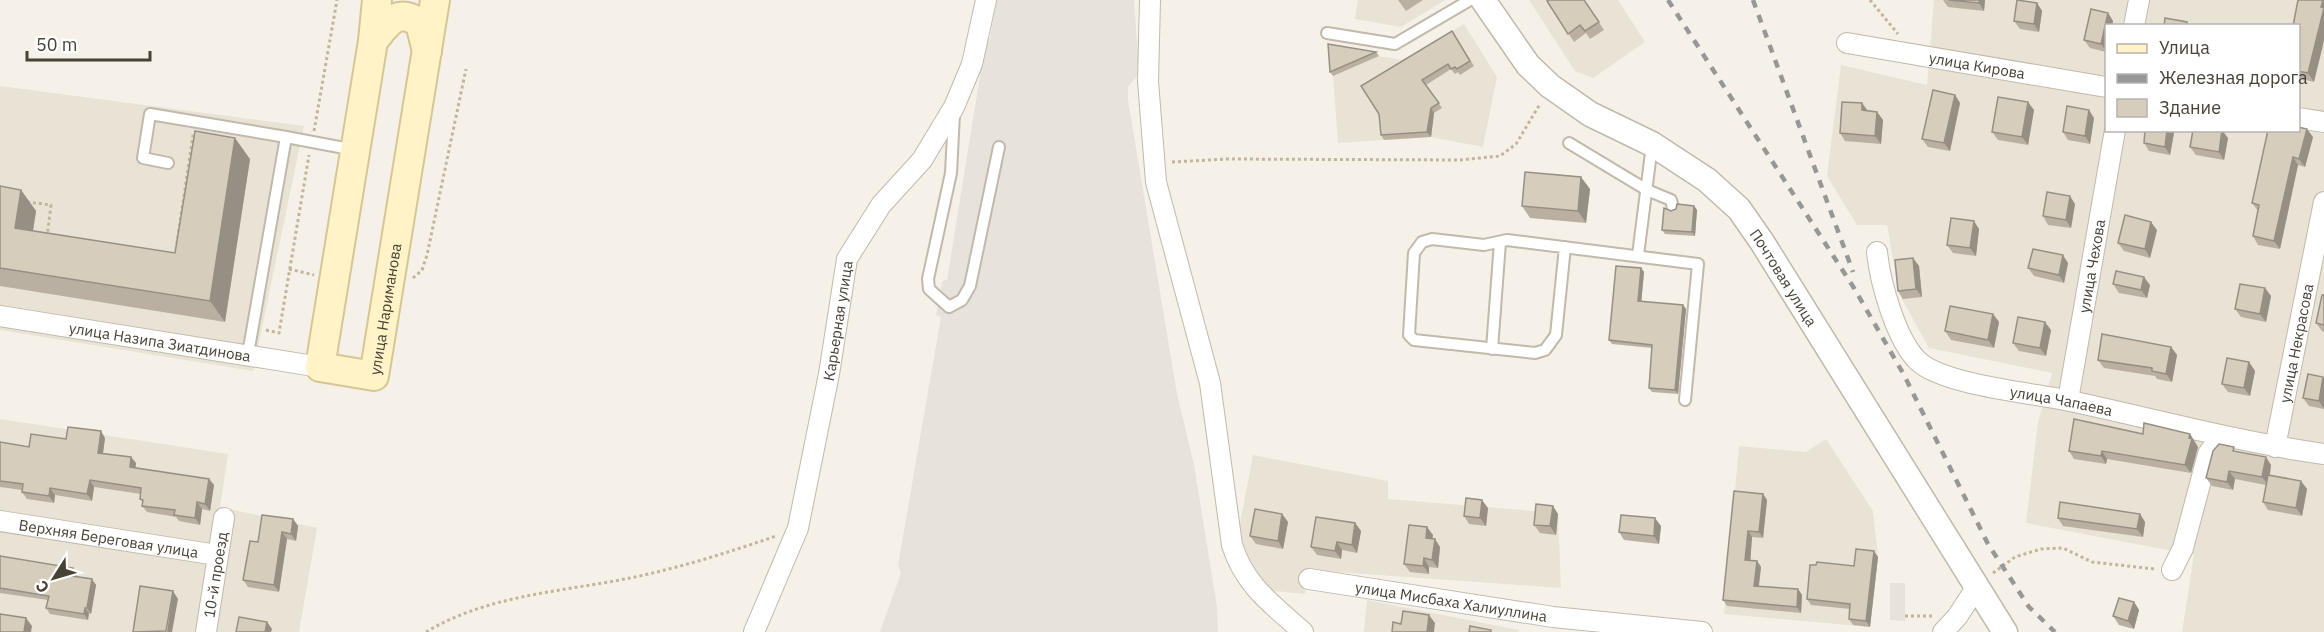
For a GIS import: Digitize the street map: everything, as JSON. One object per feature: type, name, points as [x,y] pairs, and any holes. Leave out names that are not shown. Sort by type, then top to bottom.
[{"type":"main road","points":[[320,367],[373,41],[377,0]]},
{"type":"main road","name":"улица Нариманова","points":[[320,367],[374,376],[435,0]]},
{"type":"main road","points":[[373,41],[385,26],[398,16],[408,16],[420,23],[427,53]]},
{"type":"street","name":"Карьерная улица","points":[[754,632],[798,528],[829,374],[847,259],[881,205],[922,160],[954,107],[972,64],[986,0]]},
{"type":"street","points":[[1150,0],[1148,81],[1156,182],[1210,383],[1232,545],[1238,565],[1250,584],[1303,632]]},
{"type":"street","name":"Почтовая улица","points":[[1484,0],[1528,65],[1550,86],[1590,114],[1652,144],[1707,180],[1738,209],[1762,242],[2004,632]]},
{"type":"street","points":[[2134,24],[2139,0]]},
{"type":"street","name":"улица Кирова","points":[[1847,43],[2105,87]]},
{"type":"street","points":[[2300,118],[2324,122]]},
{"type":"street","name":"улица Чехова","points":[[2068,400],[2115,132]]},
{"type":"street","name":"улица Некрасова","points":[[2275,447],[2324,202]]},
{"type":"street","name":"улица Чапаева","points":[[1877,252],[1894,318],[1909,350],[1932,372],[2275,447],[2324,454]]},
{"type":"street","name":"улица Назипа Зиатдинова","points":[[0,316],[320,367]]},
{"type":"street","points":[[2172,570],[2183,548],[2208,454],[2216,443],[2228,437]]},
{"type":"street","name":"10-й проезд","points":[[206,632],[224,518]]},
{"type":"street","name":"Верхняя Береговая улица","points":[[0,521],[217,555]]},
{"type":"street","name":"улица Мисбаха Халиуллина","points":[[1309,579],[1552,625],[1702,632]]},
{"type":"street","points":[[1943,632],[1957,617],[1976,588]]},
{"type":"lane","points":[[1327,33],[1395,44],[1470,0]]},
{"type":"lane","points":[[954,107],[951,173],[928,279],[929,289],[949,307],[962,300],[970,286],[999,147]]},
{"type":"lane","points":[[168,163],[143,158],[150,114],[355,150]]},
{"type":"lane","points":[[248,354],[286,137]]},
{"type":"lane","points":[[1569,143],[1647,190],[1671,200],[1673,208]]},
{"type":"lane","points":[[1638,255],[1652,144]]},
{"type":"lane","points":[[1565,247],[1556,335],[1545,350],[1535,353],[1414,340],[1409,334],[1414,253],[1422,242],[1432,239],[1484,245],[1508,240],[1638,255],[1698,264],[1685,400]]},
{"type":"lane","points":[[1492,349],[1500,242]]},
{"type":"path","points":[[252,327],[279,333],[337,0]]},
{"type":"path","points":[[1870,0],[1899,36]]},
{"type":"path","points":[[389,285],[411,280],[422,270],[466,69]]},
{"type":"path","points":[[1154,163],[1228,159],[1460,160],[1500,156],[1516,144],[1550,86]]},
{"type":"path","points":[[174,261],[195,121]]},
{"type":"path","points":[[21,201],[51,205],[46,242]]},
{"type":"path","points":[[426,632],[495,601],[627,579],[735,550],[798,528]]},
{"type":"path","points":[[1976,588],[2014,556],[2041,549],[2063,548],[2092,562],[2172,570]]},
{"type":"shaded area","points":[[997,0],[1134,0],[1137,76],[1128,87],[1128,100],[1177,394],[1194,465],[1217,607],[1218,632],[880,632],[901,573],[898,565],[941,317],[936,315],[942,281],[947,280],[985,45],[990,38]]},
{"type":"shaded area","points":[[1358,0],[1445,0],[1401,27],[1355,19]]},
{"type":"shaded area","points":[[1529,0],[1618,0],[1645,42],[1593,78],[1575,71]]},
{"type":"shaded area","points":[[1934,0],[2324,0],[2324,632],[2182,632],[2194,555],[2026,523],[2038,422],[2052,373],[1929,348],[1899,294],[1887,225],[1857,225],[1827,176],[1841,65],[1927,85]]},
{"type":"shaded area","points":[[1464,24],[1497,77],[1483,147],[1431,137],[1338,143],[1331,48],[1402,60]]},
{"type":"shaded area","points":[[0,86],[304,126],[253,371],[0,330]]},
{"type":"shaded area","points":[[0,419],[228,454],[220,507],[317,528],[299,632],[0,632]]},
{"type":"shaded area","points":[[1826,439],[1873,511],[1878,557],[1870,627],[1724,614],[1739,446],[1806,452]]},
{"type":"shaded area","points":[[1253,455],[1388,481],[1388,499],[1558,513],[1561,588],[1308,570],[1305,594],[1266,590],[1235,550]]},
{"type":"shaded area","points":[[1890,583],[1905,583],[1905,621],[1890,620]]},
{"type":"shaded area","points":[[1367,600],[1519,630],[1518,632],[1364,632]]},
{"type":"building","points":[[1584,0],[1599,22],[1585,31],[1580,25],[1568,34],[1547,1]]},
{"type":"building","points":[[1949,0],[1979,0],[1979,3]]},
{"type":"building","points":[[2017,0],[2037,3],[2034,24],[2014,21]]},
{"type":"building","points":[[2298,0],[2323,0],[2321,7],[2324,8],[2308,73],[2300,71],[2300,24],[2293,24]]},
{"type":"building","points":[[2091,9],[2108,13],[2101,44],[2084,40]]},
{"type":"building","points":[[2165,18],[2187,22],[2187,24],[2164,24]]},
{"type":"building","points":[[1452,31],[1470,61],[1457,69],[1455,67],[1451,69],[1448,64],[1422,80],[1439,103],[1431,108],[1427,132],[1381,135],[1379,114],[1361,86]]},
{"type":"building","points":[[1328,44],[1376,52],[1330,72]]},
{"type":"building","points":[[1933,90],[1955,95],[1944,143],[1922,139]]},
{"type":"building","points":[[1998,97],[2028,102],[2022,137],[1992,132]]},
{"type":"building","points":[[1842,102],[1862,103],[1862,110],[1877,112],[1875,136],[1840,133]]},
{"type":"building","points":[[2067,106],[2089,110],[2085,136],[2063,132]]},
{"type":"building","points":[[2300,127],[2307,129],[2299,159],[2293,157],[2274,241],[2253,236],[2259,205],[2252,203],[2268,132],[2300,132]]},
{"type":"building","points":[[195,131],[235,138],[210,301],[0,268],[0,186],[21,190],[15,228],[175,253]]},
{"type":"building","points":[[2145,132],[2167,132],[2165,147],[2144,143]]},
{"type":"building","points":[[2193,132],[2222,132],[2219,152],[2190,147]]},
{"type":"building","points":[[1525,172],[1581,177],[1578,211],[1522,206]]},
{"type":"building","points":[[2047,192],[2070,196],[2066,220],[2043,216]]},
{"type":"building","points":[[1677,204],[1694,206],[1692,232],[1662,230],[1664,208],[1671,211],[1676,209]]},
{"type":"building","points":[[2125,215],[2151,222],[2145,249],[2118,243]]},
{"type":"building","points":[[1951,218],[1974,221],[1970,248],[1947,245]]},
{"type":"building","points":[[2033,249],[2063,255],[2059,275],[2028,268]]},
{"type":"building","points":[[1913,258],[1916,289],[1898,291],[1895,260]]},
{"type":"building","points":[[1616,266],[1641,268],[1638,301],[1683,305],[1675,390],[1649,388],[1652,345],[1609,340]]},
{"type":"building","points":[[2116,271],[2144,277],[2141,290],[2113,284]]},
{"type":"building","points":[[2240,284],[2265,288],[2260,314],[2235,309]]},
{"type":"building","points":[[2322,295],[2324,295],[2324,325],[2316,323]]},
{"type":"building","points":[[1950,306],[1993,314],[1988,340],[1945,331]]},
{"type":"building","points":[[2018,317],[2045,322],[2040,348],[2013,343]]},
{"type":"building","points":[[2102,334],[2171,347],[2166,374],[2152,371],[2152,368],[2098,360]]},
{"type":"building","points":[[2227,358],[2249,362],[2244,388],[2222,384]]},
{"type":"building","points":[[2308,374],[2323,377],[2319,401],[2303,398]]},
{"type":"building","points":[[2074,419],[2143,434],[2144,423],[2190,434],[2189,438],[2192,439],[2185,465],[2102,451],[2101,456],[2069,451]]},
{"type":"building","points":[[68,427],[101,431],[98,453],[131,457],[130,467],[209,479],[205,504],[197,502],[195,518],[174,515],[175,510],[142,506],[141,488],[90,480],[87,494],[50,488],[49,496],[22,492],[23,484],[0,481],[0,442],[29,447],[31,434],[66,439]]},
{"type":"building","points":[[2219,444],[2234,447],[2233,451],[2266,457],[2262,477],[2229,471],[2227,482],[2206,478],[2213,451]]},
{"type":"building","points":[[2268,475],[2301,481],[2296,508],[2263,502]]},
{"type":"building","points":[[1734,491],[1763,494],[1759,532],[1748,531],[1745,560],[1757,561],[1754,586],[1798,589],[1797,607],[1723,600]]},
{"type":"building","points":[[1466,498],[1482,500],[1480,518],[1464,516]]},
{"type":"building","points":[[2060,502],[2140,514],[2137,529],[2058,518]]},
{"type":"building","points":[[1536,504],[1553,506],[1550,526],[1534,525]]},
{"type":"building","points":[[1255,509],[1282,514],[1278,541],[1250,536]]},
{"type":"building","points":[[262,515],[293,519],[291,534],[282,532],[274,585],[243,580],[250,541],[258,542]]},
{"type":"building","points":[[1621,515],[1655,518],[1654,536],[1619,532]]},
{"type":"building","points":[[1316,517],[1355,523],[1352,545],[1337,542],[1335,551],[1311,547]]},
{"type":"building","points":[[1409,525],[1427,527],[1426,538],[1435,539],[1432,560],[1424,558],[1423,566],[1404,564]]},
{"type":"building","points":[[1856,549],[1874,551],[1866,621],[1849,619],[1850,604],[1807,599],[1810,565],[1816,565],[1817,562],[1854,566]]},
{"type":"building","points":[[0,556],[73,568],[72,576],[92,579],[84,614],[46,608],[49,596],[0,588]]},
{"type":"building","points":[[140,586],[173,591],[166,631],[133,632]]},
{"type":"building","points":[[2119,598],[2134,602],[2128,621],[2113,616]]},
{"type":"building","points":[[1403,611],[1429,615],[1427,632],[1392,632],[1393,622],[1401,624]]},
{"type":"building","points":[[0,614],[26,618],[24,632],[0,632]]},
{"type":"building","points":[[239,617],[267,622],[265,632],[236,632]]},
{"type":"building","points":[[1470,626],[1491,630],[1491,632],[1469,632]]},
{"type":"railway","points":[[1668,0],[1854,288],[1904,375],[1988,544],[2029,607],[2055,632]]},
{"type":"railway","points":[[1753,0],[1853,272]]}]
